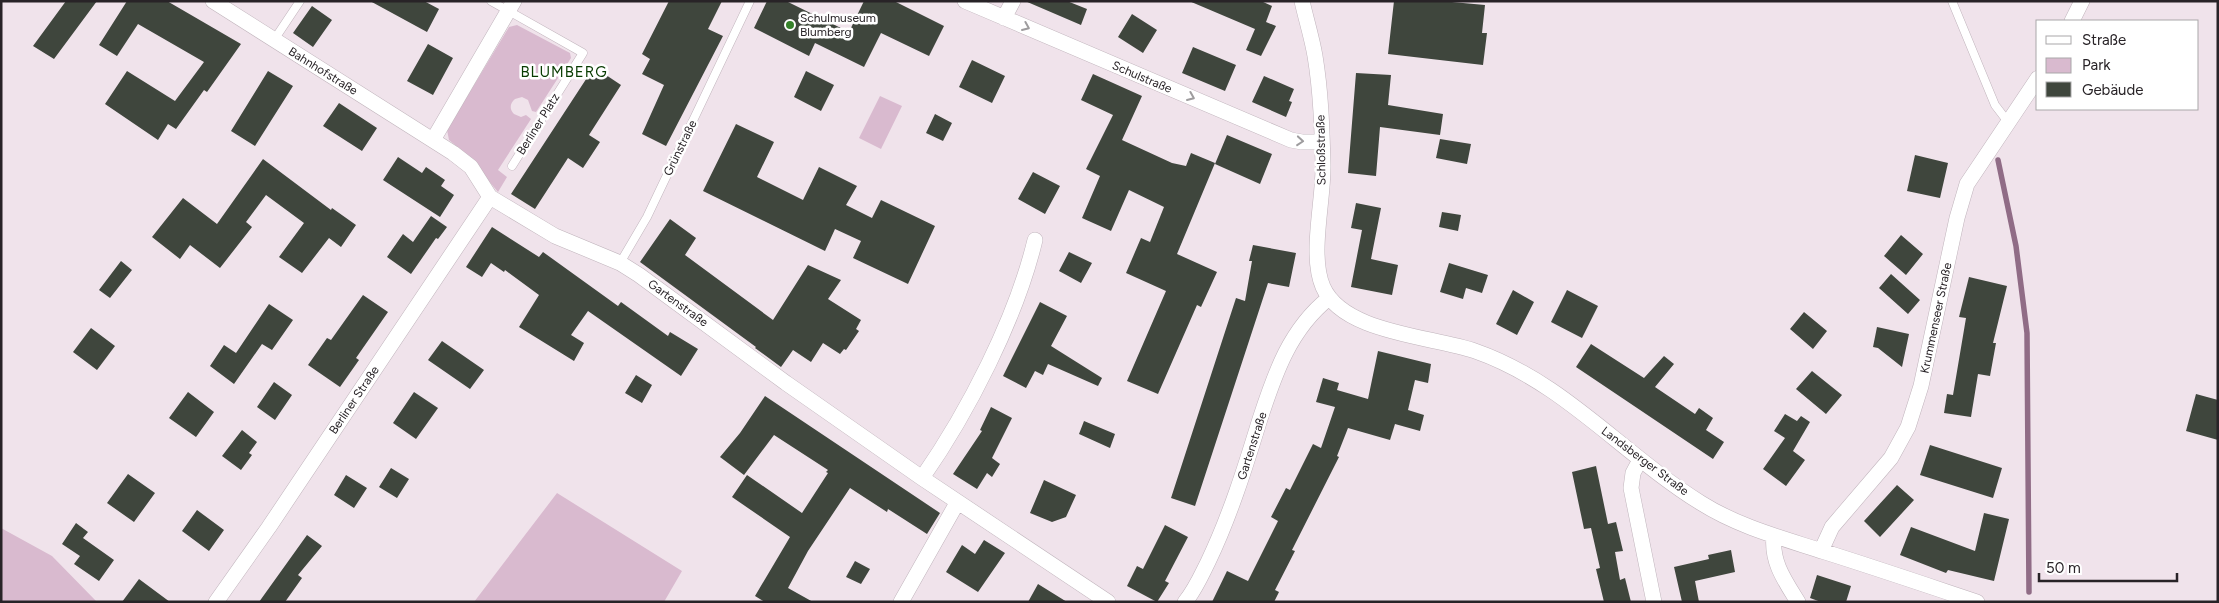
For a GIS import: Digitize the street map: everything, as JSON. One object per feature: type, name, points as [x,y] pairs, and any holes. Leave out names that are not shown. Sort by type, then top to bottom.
[{"type":"street","name":"Bahnhofstraße","points":[[213,1],[433,140]]},
{"type":"street","name":"Schulstraße","points":[[965,1],[1291,140],[1322,142]]},
{"type":"street","points":[[1004,18],[1013,1]]},
{"type":"street","name":"Schloßstraße","points":[[1302,1],[1316,56],[1323,168],[1317,256],[1322,286],[1328,298]]},
{"type":"street","points":[[2072,20],[2082,1]]},
{"type":"street","points":[[433,140],[512,6]]},
{"type":"street","name":"Krummenseer Straße","points":[[1821,551],[1832,527],[1891,458],[1908,427],[1921,386],[1957,218],[1967,184],[2036,81]]},
{"type":"street","name":"Gartenstraße","points":[[433,140],[471,167],[490,197],[555,236],[620,263],[653,284],[786,383],[957,503],[1108,602]]},
{"type":"street","name":"Berliner Straße","points":[[216,602],[269,528],[490,197]]},
{"type":"street","points":[[922,478],[971,398],[990,359],[1027,274],[1036,240]]},
{"type":"street","name":"Gartenstraße","points":[[1185,602],[1193,592],[1232,507],[1275,372],[1282,357],[1301,325],[1328,298]]},
{"type":"street","name":"Landsberger Straße","points":[[1328,298],[1344,313],[1358,321],[1474,350],[1516,368],[1558,394],[1640,460],[1701,503],[1748,527],[1977,602]]},
{"type":"street","points":[[1640,460],[1634,473],[1631,488],[1654,602]]},
{"type":"street","points":[[901,602],[957,503]]},
{"type":"street","points":[[1774,536],[1773,555],[1776,565],[1798,602]]},
{"type":"lane","points":[[274,40],[300,1]]},
{"type":"lane","points":[[491,1],[512,6]]},
{"type":"lane","name":"Grünstraße","points":[[620,263],[647,217],[750,1]]},
{"type":"lane","points":[[1952,1],[1995,105],[2008,122]]},
{"type":"lane","name":"Berliner Platz","points":[[512,6],[583,53],[512,166]]},
{"type":"green space","points":[[517,25],[570,53],[571,58],[536,112],[532,111],[528,100],[522,97],[512,102],[511,108],[514,114],[521,117],[526,115],[531,119],[498,170],[507,177],[498,192],[466,154],[449,140],[447,130],[509,27]]},
{"type":"green space","points":[[880,96],[902,106],[881,149],[859,138]]},
{"type":"green space","points":[[557,493],[682,571],[664,602],[474,602]]},
{"type":"green space","points":[[1,528],[52,556],[97,602],[1,602]]},
{"type":"building","points":[[66,1],[97,1],[54,59],[33,46]]},
{"type":"building","points":[[127,1],[167,1],[241,44],[207,92],[204,90],[176,129],[168,124],[158,140],[105,104],[127,71],[175,101],[204,62],[138,24],[117,56],[99,45]]},
{"type":"building","points":[[370,1],[424,1],[439,9],[427,32]]},
{"type":"building","points":[[669,1],[722,1],[708,29],[723,36],[666,146],[642,134],[664,85],[642,74],[650,59],[642,54]]},
{"type":"building","points":[[767,1],[786,1],[849,32],[864,1],[894,1],[944,26],[929,56],[881,33],[864,67],[815,43],[809,56],[754,28]]},
{"type":"building","points":[[1025,1],[1067,1],[1087,9],[1081,25]]},
{"type":"building","points":[[1189,1],[1261,1],[1272,6],[1266,22],[1276,26],[1261,56],[1246,50],[1255,29]]},
{"type":"building","points":[[1394,1],[1441,1],[1485,5],[1482,33],[1487,33],[1483,65],[1388,54]]},
{"type":"building","points":[[312,6],[332,20],[313,47],[293,33]]},
{"type":"building","points":[[1132,14],[1157,30],[1143,53],[1118,37]]},
{"type":"building","points":[[428,44],[453,58],[433,95],[407,81]]},
{"type":"building","points":[[1193,47],[1236,65],[1225,91],[1182,73]]},
{"type":"building","points":[[972,60],[1005,76],[992,103],[959,87]]},
{"type":"building","points":[[594,67],[621,85],[589,135],[600,142],[583,168],[568,158],[535,209],[511,194]]},
{"type":"building","points":[[268,71],[293,86],[255,146],[231,131]]},
{"type":"building","points":[[806,71],[834,85],[821,111],[794,97]]},
{"type":"building","points":[[1356,73],[1391,75],[1388,105],[1443,114],[1440,135],[1380,127],[1376,176],[1348,173]]},
{"type":"building","points":[[1093,74],[1142,96],[1122,140],[1172,163],[1186,166],[1191,153],[1215,163],[1177,254],[1217,272],[1201,307],[1197,305],[1158,394],[1127,381],[1166,291],[1126,273],[1141,238],[1150,242],[1164,207],[1129,190],[1111,231],[1082,218],[1100,176],[1086,169],[1113,115],[1081,100]]},
{"type":"building","points":[[1264,76],[1294,89],[1289,101],[1292,102],[1286,117],[1252,102]]},
{"type":"building","points":[[339,103],[377,128],[362,151],[323,126]]},
{"type":"building","points":[[935,114],[952,123],[943,141],[926,133]]},
{"type":"building","points":[[736,124],[774,142],[757,177],[803,200],[819,167],[857,186],[846,205],[872,218],[881,200],[935,226],[908,284],[853,258],[861,241],[835,229],[825,251],[703,191]]},
{"type":"building","points":[[1227,135],[1272,154],[1260,184],[1215,164]]},
{"type":"building","points":[[1440,139],[1471,144],[1467,164],[1436,158]]},
{"type":"building","points":[[1915,155],[1948,163],[1940,198],[1907,191]]},
{"type":"building","points":[[398,157],[422,173],[426,167],[445,180],[441,186],[454,195],[440,217],[383,180]]},
{"type":"building","points":[[263,159],[331,210],[332,208],[356,225],[341,247],[329,238],[302,273],[279,257],[304,223],[266,195],[246,222],[252,227],[220,268],[190,245],[180,259],[152,237],[183,198],[217,224]]},
{"type":"building","points":[[1033,172],[1060,186],[1045,214],[1018,199]]},
{"type":"building","points":[[1356,203],[1381,208],[1371,259],[1398,265],[1392,295],[1351,287],[1362,230],[1351,228]]},
{"type":"building","points":[[1442,212],[1461,215],[1458,231],[1439,227]]},
{"type":"building","points":[[431,216],[447,227],[438,239],[436,238],[411,274],[387,257],[403,234],[413,242]]},
{"type":"building","points":[[670,219],[696,238],[685,255],[773,320],[808,265],[841,280],[828,299],[861,320],[856,329],[859,331],[846,350],[844,349],[840,354],[823,343],[811,362],[793,350],[781,367],[640,262]]},
{"type":"building","points":[[492,227],[539,257],[543,252],[618,306],[621,302],[668,336],[670,332],[698,349],[681,376],[588,311],[571,335],[584,343],[574,361],[519,327],[539,295],[505,270],[504,272],[491,263],[482,277],[466,267]]},
{"type":"building","points":[[1901,235],[1923,254],[1906,275],[1884,256]]},
{"type":"building","points":[[1253,245],[1296,253],[1289,287],[1268,283],[1195,506],[1171,498],[1236,298],[1245,301],[1252,261],[1249,261]]},
{"type":"building","points":[[1069,252],[1092,263],[1081,283],[1059,271]]},
{"type":"building","points":[[121,261],[132,270],[110,298],[99,290]]},
{"type":"building","points":[[1449,263],[1488,275],[1482,293],[1466,288],[1463,299],[1440,292]]},
{"type":"building","points":[[1891,274],[1920,300],[1908,314],[1879,288]]},
{"type":"building","points":[[1969,277],[2007,286],[1993,343],[1996,343],[1990,376],[1978,374],[1971,417],[1944,413],[1947,394],[1953,395],[1966,318],[1959,317]]},
{"type":"building","points":[[1513,290],[1534,302],[1517,335],[1496,324]]},
{"type":"building","points":[[1567,290],[1598,306],[1582,338],[1551,322]]},
{"type":"building","points":[[363,295],[388,312],[356,358],[359,360],[340,387],[308,365],[327,338],[331,340]]},
{"type":"building","points":[[1040,302],[1067,316],[1051,346],[1102,378],[1098,386],[1048,364],[1043,375],[1035,371],[1026,388],[1003,376]]},
{"type":"building","points":[[269,304],[293,320],[272,350],[262,344],[234,384],[210,366],[224,345],[236,353]]},
{"type":"building","points":[[1804,312],[1827,331],[1813,349],[1790,329]]},
{"type":"building","points":[[1877,327],[1909,334],[1902,367],[1878,348],[1873,347]]},
{"type":"building","points":[[91,328],[115,346],[97,370],[73,352]]},
{"type":"building","points":[[442,341],[484,370],[470,389],[428,360]]},
{"type":"building","points":[[1591,344],[1644,378],[1664,356],[1674,364],[1655,387],[1695,414],[1699,408],[1713,418],[1706,430],[1724,442],[1713,459],[1576,367]]},
{"type":"building","points":[[1378,351],[1431,364],[1428,383],[1415,380],[1408,410],[1424,415],[1420,431],[1395,424],[1390,440],[1348,428],[1337,456],[1339,457],[1292,550],[1295,551],[1275,590],[1279,592],[1274,602],[1212,602],[1227,571],[1248,581],[1278,521],[1271,517],[1286,488],[1290,490],[1313,444],[1321,448],[1335,407],[1316,402],[1323,378],[1339,383],[1337,390],[1368,399]]},
{"type":"building","points":[[1812,371],[1842,395],[1826,414],[1796,389]]},
{"type":"building","points":[[636,375],[652,385],[642,403],[625,393]]},
{"type":"building","points":[[274,382],[292,395],[275,420],[257,407]]},
{"type":"building","points":[[188,392],[214,412],[196,437],[169,418]]},
{"type":"building","points":[[414,392],[438,408],[416,439],[393,423]]},
{"type":"building","points":[[2196,394],[2218,400],[2218,440],[2186,431]]},
{"type":"building","points":[[765,396],[940,513],[927,534],[888,509],[887,512],[850,488],[808,551],[788,588],[813,602],[765,602],[755,596],[790,537],[732,497],[747,475],[802,513],[828,473],[826,472],[828,470],[774,435],[744,475],[720,457],[740,433]]},
{"type":"building","points":[[991,407],[1012,418],[992,458],[1000,464],[992,477],[987,473],[977,489],[953,474],[982,431],[980,430]]},
{"type":"building","points":[[1785,414],[1797,421],[1801,416],[1810,422],[1793,451],[1805,460],[1786,486],[1763,469],[1785,438],[1774,431]]},
{"type":"building","points":[[1084,421],[1115,434],[1110,448],[1079,434]]},
{"type":"building","points":[[242,430],[257,442],[249,453],[252,455],[241,470],[222,456]]},
{"type":"building","points":[[1930,445],[2002,468],[1993,498],[1920,475]]},
{"type":"building","points":[[1596,466],[1608,524],[1616,522],[1623,551],[1615,552],[1620,580],[1625,578],[1631,602],[1604,602],[1596,569],[1600,568],[1591,528],[1584,529],[1572,472]]},
{"type":"building","points":[[391,468],[409,479],[397,498],[379,487]]},
{"type":"building","points":[[128,474],[155,493],[134,522],[107,503]]},
{"type":"building","points":[[346,475],[367,488],[354,508],[334,495]]},
{"type":"building","points":[[1044,480],[1076,495],[1066,517],[1052,522],[1030,513]]},
{"type":"building","points":[[1897,485],[1914,500],[1880,537],[1864,521]]},
{"type":"building","points":[[197,510],[224,530],[209,551],[182,531]]},
{"type":"building","points":[[1984,513],[2009,519],[1994,581],[1948,570],[1946,573],[1900,555],[1911,527],[1975,551]]},
{"type":"building","points":[[76,523],[88,532],[83,538],[114,560],[99,581],[74,564],[80,556],[62,544]]},
{"type":"building","points":[[1165,525],[1188,537],[1165,581],[1169,583],[1157,602],[1127,586],[1137,566],[1143,569]]},
{"type":"building","points":[[307,535],[322,546],[298,575],[302,578],[285,602],[259,602]]},
{"type":"building","points":[[984,540],[1005,553],[978,592],[946,572],[962,545],[975,554]]},
{"type":"building","points":[[1731,550],[1735,572],[1695,581],[1699,602],[1682,602],[1674,567],[1709,559],[1708,555]]},
{"type":"building","points":[[855,561],[870,569],[861,584],[846,577]]},
{"type":"building","points":[[1817,575],[1851,586],[1846,602],[1821,602],[1810,598]]},
{"type":"building","points":[[139,579],[170,602],[122,602]]},
{"type":"building","points":[[1038,584],[1067,602],[1028,602]]},
{"type":"waterway","points":[[1998,160],[2016,246],[2027,333],[2029,592]]},
{"type":"place","name":"Schulmuseum Blumberg","points":[[790,25]]},
{"type":"district","name":"BLUMBERG","points":[[564,72]]}]
